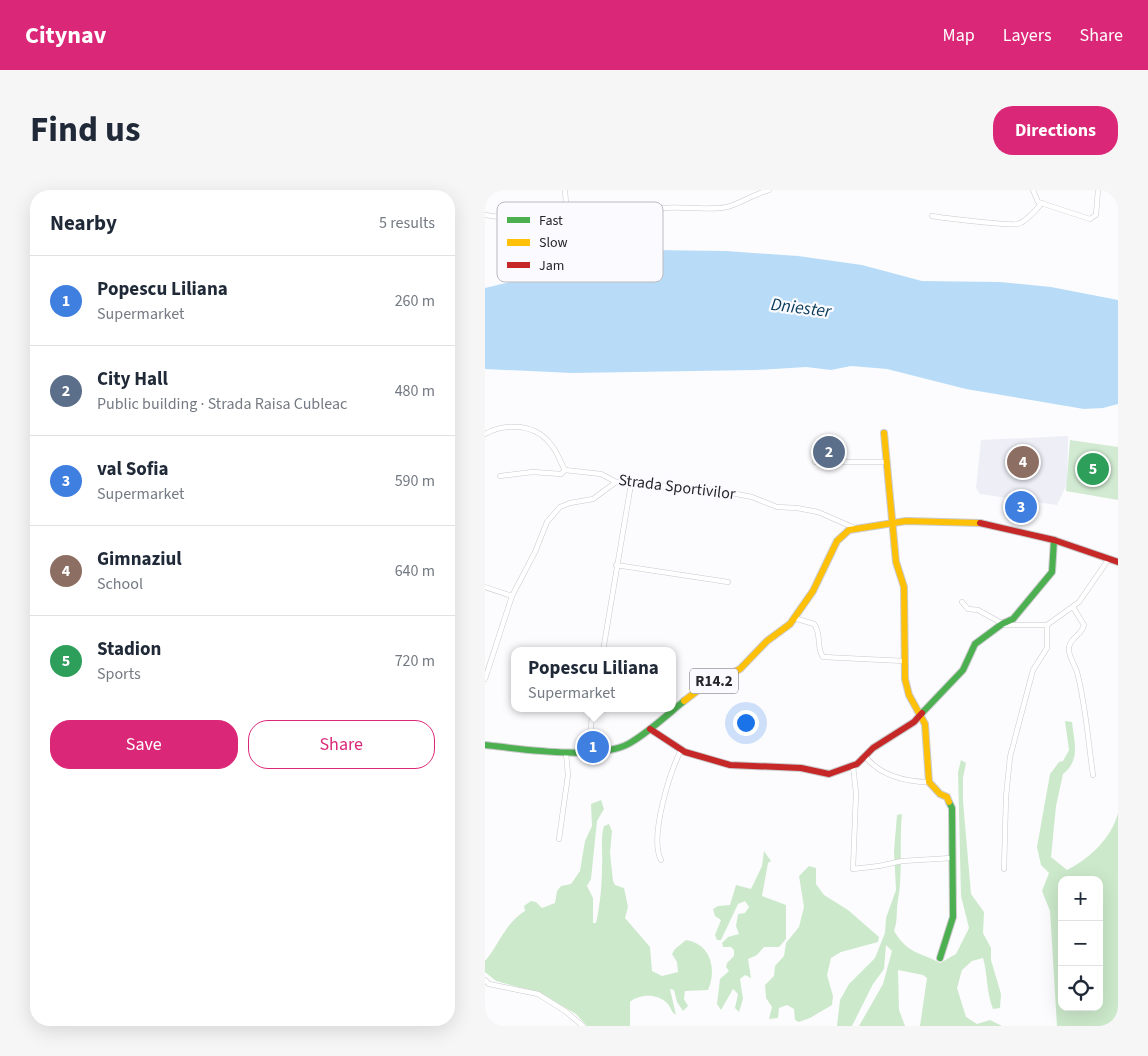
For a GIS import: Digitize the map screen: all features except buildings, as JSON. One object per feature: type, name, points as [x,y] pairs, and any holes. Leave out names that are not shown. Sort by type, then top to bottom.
[{"type":"street","points":[[663,208],[728,206],[755,193],[769,190]]},
{"type":"street","points":[[1033,190],[1038,202],[1090,219],[1096,215],[1098,190]]},
{"type":"street","points":[[932,216],[950,220],[979,220],[1013,225],[1021,222],[1043,203]]},
{"type":"street","points":[[485,434],[494,429],[516,426],[537,433],[552,445],[565,470]]},
{"type":"street","points":[[884,433],[885,462],[896,562],[904,587],[904,660],[909,695],[926,729],[929,782]]},
{"type":"street","points":[[815,462],[885,462]]},
{"type":"street","name":"Strada Sportivilor","points":[[500,476],[533,472],[561,474],[565,470],[601,474],[616,482],[631,484],[723,491],[752,497],[777,507],[818,512],[857,529]]},
{"type":"street","points":[[485,678],[487,662],[512,596],[535,552],[547,522],[554,512],[566,504],[599,497],[616,482]]},
{"type":"street","points":[[604,647],[631,484]]},
{"type":"street","name":"R14.2","points":[[676,708],[701,688],[745,665],[767,641],[795,618],[813,591],[840,536],[849,530],[912,521],[980,523],[1053,540],[1118,562]]},
{"type":"street","points":[[650,729],[681,750],[731,765],[801,768],[829,774],[853,766],[873,748],[912,724],[963,670],[975,644],[1002,624],[1013,619],[1050,575],[1053,540]]},
{"type":"street","points":[[962,602],[968,609],[978,610],[1002,624],[1047,625],[1073,607],[1108,560]]},
{"type":"street","points":[[616,565],[728,582]]},
{"type":"street","points":[[485,587],[512,596]]},
{"type":"street","points":[[1073,607],[1083,625],[1081,633],[1071,642],[1069,652],[1077,671],[1085,710],[1093,775]]},
{"type":"street","points":[[795,618],[814,624],[823,657],[904,660]]},
{"type":"street","points":[[1004,869],[1006,797],[1010,757],[1033,670],[1047,648],[1047,625]]},
{"type":"street","points":[[588,752],[593,712]]},
{"type":"street","name":"R14.2","points":[[485,745],[567,753],[623,747],[671,712]]},
{"type":"street","points":[[661,860],[658,848],[660,815],[681,750]]},
{"type":"street","points":[[559,838],[568,775],[567,753]]},
{"type":"street","points":[[865,756],[872,766],[882,772],[929,782],[951,803],[953,917],[940,958]]},
{"type":"street","points":[[853,766],[856,793],[853,868],[879,866],[902,860],[953,858]]},
{"type":"street","points":[[485,980],[489,984],[538,994],[565,1011],[583,1026]]},
{"type":"shaded area","points":[[1068,436],[1067,484],[1057,505],[980,494],[976,488],[981,440]]},
{"type":"green space","points":[[1070,440],[1118,447],[1118,500],[1066,491]]},
{"type":"green space","points":[[1065,721],[1072,722],[1075,750],[1069,769],[1063,774],[1056,806],[1051,857],[1067,870],[1084,860],[1105,839],[1118,813],[1118,1026],[1057,1026],[1050,911],[1042,891],[1049,873],[1041,865],[1037,847],[1050,774],[1059,762],[1063,761],[1069,750]]},
{"type":"green space","points":[[961,760],[966,763],[963,778],[963,801],[971,894],[984,912],[983,933],[991,948],[991,960],[1001,994],[1000,1008],[993,1009],[983,958],[972,961],[962,970],[957,988],[966,1017],[977,1024],[990,1020],[1002,1026],[920,1026],[927,978],[923,975],[898,970],[899,1010],[905,1026],[859,1026],[883,984],[892,951],[886,945],[884,969],[873,984],[852,1026],[837,1026],[840,1000],[849,984],[875,958],[885,933],[886,918],[896,890],[894,851],[897,815],[902,814],[900,879],[894,931],[909,948],[940,963],[956,954],[969,928],[961,896],[958,772]]},
{"type":"green space","points":[[601,800],[604,809],[597,821],[591,879],[587,886],[593,898],[593,923],[596,923],[599,909],[603,831],[604,826],[609,824],[612,831],[610,853],[613,881],[615,885],[624,888],[628,907],[625,918],[650,947],[652,971],[662,976],[678,972],[677,962],[672,954],[686,940],[694,942],[706,952],[712,966],[711,982],[708,990],[685,991],[684,999],[688,1006],[683,1011],[677,1002],[674,990],[670,989],[676,1015],[667,1003],[653,996],[643,996],[634,999],[630,1002],[630,1026],[587,1026],[576,1014],[540,993],[496,981],[485,972],[485,961],[507,928],[525,911],[524,906],[531,901],[536,902],[542,908],[555,903],[557,891],[561,886],[571,884],[580,871],[585,841],[592,826],[591,804]]},
{"type":"green space","points":[[764,851],[771,861],[768,863],[762,896],[786,905],[786,939],[779,947],[764,947],[757,955],[748,959],[751,978],[745,975],[740,979],[743,999],[739,1012],[735,1008],[738,994],[733,989],[721,1010],[717,1004],[720,979],[729,971],[726,967],[727,963],[734,956],[734,950],[731,947],[723,947],[722,943],[728,937],[739,934],[736,926],[738,914],[745,913],[749,907],[745,901],[738,904],[721,940],[717,940],[715,935],[721,920],[715,916],[713,909],[718,906],[730,905],[736,885],[751,889],[762,866]]},
{"type":"green space","points":[[809,866],[816,868],[816,884],[824,895],[848,910],[879,937],[878,942],[841,952],[831,958],[827,975],[833,996],[832,1005],[799,1022],[795,1020],[794,1009],[787,1005],[779,1008],[778,1018],[769,1019],[772,1007],[766,998],[765,985],[774,976],[775,966],[784,956],[786,943],[799,927],[804,907],[799,876]]},
{"type":"water","name":"Dniester","points":[[663,250],[726,251],[798,256],[862,265],[922,281],[1000,282],[1051,287],[1118,300],[1118,404],[1103,408],[1084,409],[966,389],[887,369],[851,366],[831,370],[806,367],[756,370],[572,373],[485,369],[485,288],[506,283],[663,282]]},
{"type":"traffic: fast","points":[[922,713],[963,670],[975,644],[1002,624],[1013,619],[1052,572],[1054,540]]},
{"type":"traffic: fast","points":[[676,708],[684,701]]},
{"type":"traffic: fast","points":[[485,745],[538,751],[580,753],[617,748],[630,743],[644,734],[671,712]]},
{"type":"traffic: fast","points":[[940,958],[953,917],[952,808],[949,802]]},
{"type":"traffic: slow","points":[[884,433],[896,562],[904,587],[905,679],[909,695],[925,724],[929,782],[940,794],[947,797],[949,802]]},
{"type":"traffic: slow","points":[[684,701],[701,688],[740,669],[767,641],[790,624],[813,591],[837,541],[849,530],[906,521],[980,523]]},
{"type":"traffic: jam","points":[[980,523],[1054,540],[1118,562]]},
{"type":"traffic: jam","points":[[650,729],[685,752],[730,765],[801,768],[829,774],[857,764],[873,748],[914,722],[922,713]]},
{"type":"place","name":"City Hall","points":[[829,452]]},
{"type":"place","name":"Gimnaziul","points":[[1023,462]]},
{"type":"place","name":"Stadion","points":[[1093,469]]},
{"type":"place","name":"val Sofia","points":[[1021,507]]},
{"type":"place","name":"Popescu Liliana","points":[[593,747]]}]
